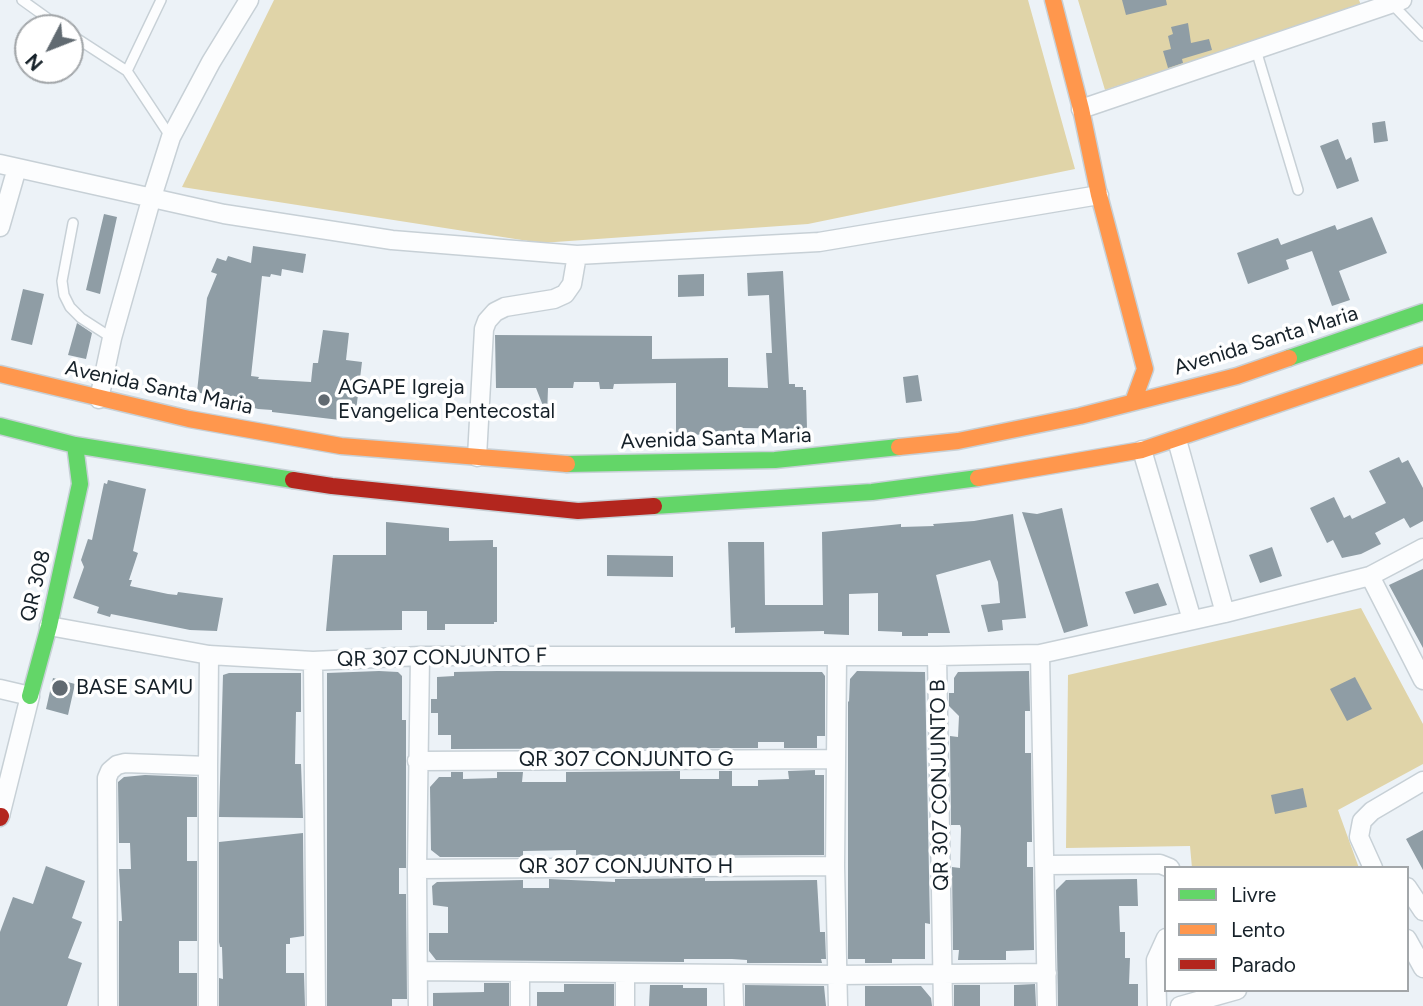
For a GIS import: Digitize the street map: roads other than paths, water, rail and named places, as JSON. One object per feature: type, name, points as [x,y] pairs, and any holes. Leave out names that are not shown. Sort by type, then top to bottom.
[{"type":"main road","points":[[1053,0],[1081,109],[1099,195],[1146,369],[1133,402]]},
{"type":"main road","name":"Avenida Santa Maria","points":[[0,426],[75,445],[107,450],[335,475],[578,511],[819,496],[963,481],[1142,450],[1177,440],[1390,346],[1423,312]]},
{"type":"main road","name":"Avenida Santa Maria","points":[[0,374],[189,419],[341,446],[595,465],[916,458],[958,453],[1080,416],[1237,376],[1390,346],[1423,355]]},
{"type":"main road","points":[[1146,369],[1179,391]]},
{"type":"main road","name":"QR 308","points":[[30,696],[49,626],[80,484],[75,445]]},
{"type":"main road","points":[[335,475],[341,446]]},
{"type":"main road","name":"QR 308","points":[[80,484],[107,450]]},
{"type":"main road","points":[[958,453],[963,481]]},
{"type":"main road","points":[[819,496],[916,458]]},
{"type":"street","points":[[99,398],[112,338],[151,200],[172,138],[185,107],[249,0]]},
{"type":"street","points":[[1081,109],[1395,1]]},
{"type":"street","points":[[0,227],[8,166],[151,200],[224,214],[392,240],[577,255],[819,242],[1099,195]]},
{"type":"street","points":[[477,457],[484,330],[487,321],[495,312],[505,307],[554,299],[565,294],[572,284],[577,255]]},
{"type":"street","points":[[1177,440],[1224,613]]},
{"type":"street","points":[[1142,450],[1192,620]]},
{"type":"street","name":"QR 307 CONJUNTO B","points":[[943,1006],[937,656],[1040,654],[1224,613],[1370,576],[1423,548]]},
{"type":"street","points":[[1370,576],[1423,680]]},
{"type":"street","name":"QR 307 CONJUNTO F","points":[[49,626],[209,655],[313,661],[420,656],[937,656]]},
{"type":"street","points":[[1040,654],[1047,1006]]},
{"type":"street","points":[[208,1006],[209,655]]},
{"type":"street","points":[[418,1006],[416,869],[420,656]]},
{"type":"street","points":[[837,656],[835,866],[838,1006]]},
{"type":"street","points":[[313,661],[317,868],[316,1006]]},
{"type":"street","points":[[0,689],[30,696],[0,816]]},
{"type":"street","name":"QR 307 CONJUNTO G","points":[[417,761],[835,759]]},
{"type":"street","points":[[108,1006],[107,778],[117,765],[125,763],[208,766]]},
{"type":"street","points":[[1372,866],[1359,837],[1362,821],[1372,811],[1423,781]]},
{"type":"street","points":[[1046,865],[1165,866]]},
{"type":"street","name":"QR 307 CONJUNTO H","points":[[416,869],[835,866]]},
{"type":"street","points":[[1409,890],[1423,911]]},
{"type":"street","points":[[1157,1006],[1156,960],[1164,942]]},
{"type":"street","points":[[1409,944],[1423,968]]},
{"type":"street","points":[[419,971],[838,975],[1047,973]]},
{"type":"street","points":[[520,972],[520,1006]]},
{"type":"street","points":[[625,973],[625,1006]]},
{"type":"street","points":[[733,974],[734,1006]]},
{"type":"street","points":[[1179,1006],[1230,992]]},
{"type":"lane","points":[[22,0],[42,14]]},
{"type":"lane","points":[[127,71],[161,0]]},
{"type":"lane","points":[[1395,1],[1423,36]]},
{"type":"lane","points":[[84,43],[127,71],[172,138]]},
{"type":"lane","points":[[1256,50],[1298,190]]},
{"type":"lane","points":[[73,223],[62,281],[64,295],[70,307],[81,318],[112,338]]},
{"type":"place","name":"AGAPE Igreja Evangelica Pentecostal","points":[[324,400]]},
{"type":"place","name":"BASE SAMU","points":[[60,688]]}]
